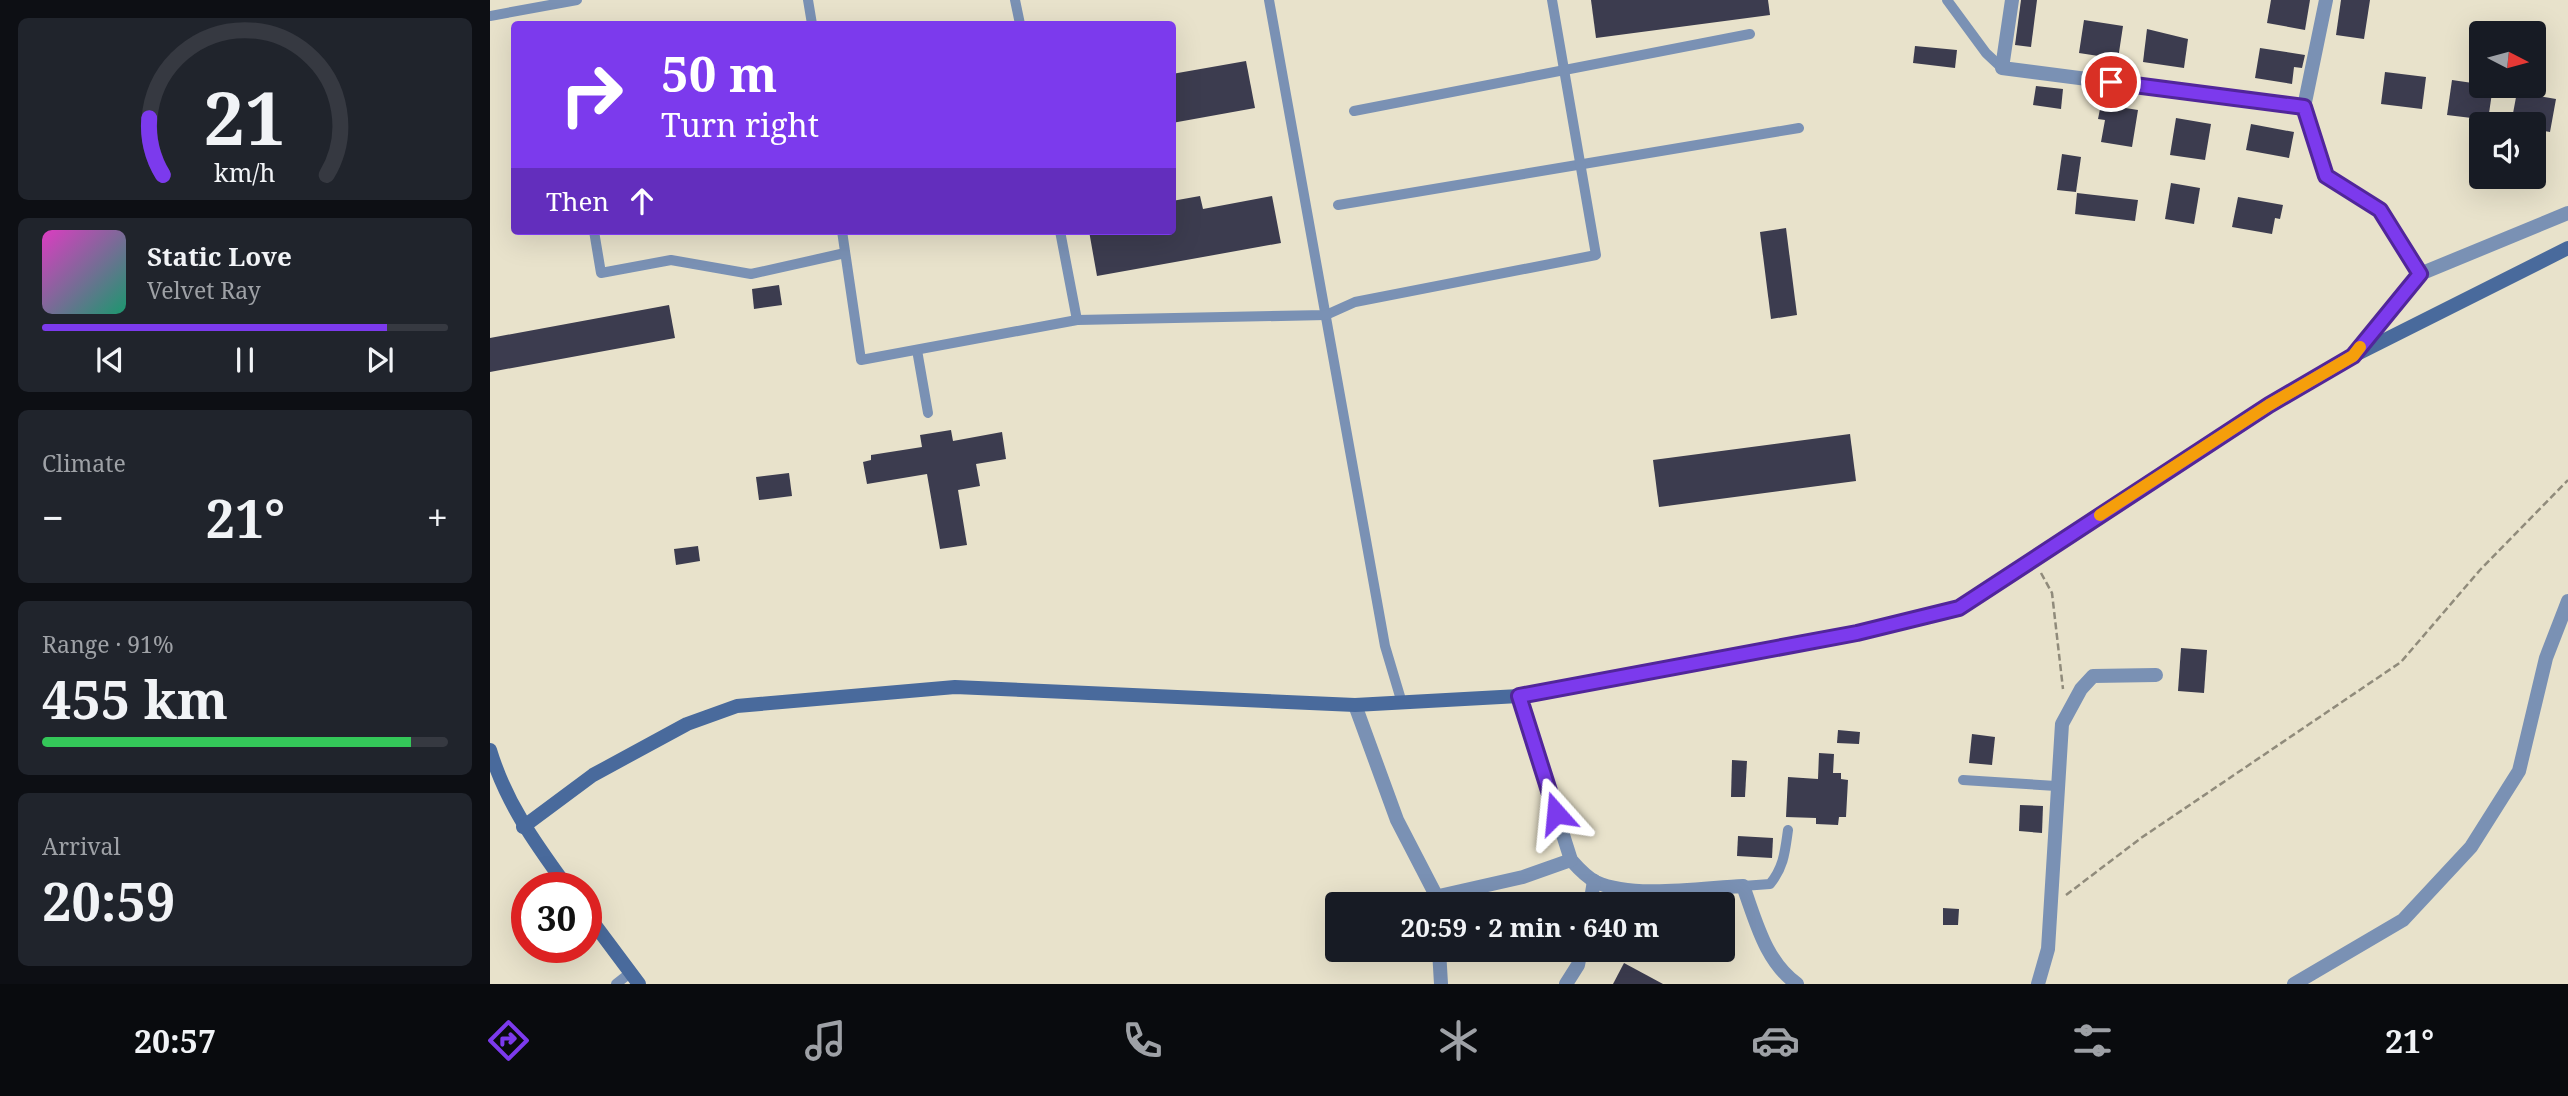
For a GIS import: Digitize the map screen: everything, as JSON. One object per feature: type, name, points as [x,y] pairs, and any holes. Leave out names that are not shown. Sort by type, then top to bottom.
[{"type":"street","points":[[2012,0],[2002,68],[2304,107]]},
{"type":"street","points":[[2326,0],[2304,107],[2326,176],[2380,210],[2420,274]]},
{"type":"street","points":[[2353,356],[2420,274],[2568,213]]},
{"type":"street","points":[[523,827],[593,775],[687,724],[737,706],[955,687],[1355,705],[1519,696],[1857,633],[1959,608],[2269,405],[2353,356],[2568,248]]},
{"type":"street","points":[[2294,984],[2403,920],[2471,847],[2519,771],[2546,658],[2568,601]]},
{"type":"street","points":[[2038,984],[2048,949],[2056,786],[2062,724],[2081,689],[2093,676],[2156,674]]},
{"type":"street","points":[[1519,696],[1571,860],[1594,881],[1635,890],[1743,886],[1769,954],[1785,975],[1797,984]]},
{"type":"street","points":[[1355,705],[1404,835],[1436,892]]},
{"type":"street","points":[[490,750],[495,785],[557,872]]},
{"type":"street","points":[[1469,892],[1571,860]]},
{"type":"street","points":[[1592,892],[1594,881]]},
{"type":"street","points":[[602,935],[634,979]]},
{"type":"street","points":[[1439,962],[1441,984]]},
{"type":"street","points":[[1566,984],[1576,962]]},
{"type":"lane","points":[[490,16],[577,0]]},
{"type":"lane","points":[[808,0],[811,21]]},
{"type":"lane","points":[[1015,0],[1019,21]]},
{"type":"lane","points":[[1269,0],[1385,646],[1402,703]]},
{"type":"lane","points":[[843,235],[861,360],[1077,320],[1326,315],[1355,302],[1596,255],[1552,0]]},
{"type":"lane","points":[[1947,0],[1986,53],[2002,68]]},
{"type":"lane","points":[[1353,111],[1750,34]]},
{"type":"lane","points":[[1338,205],[1799,128]]},
{"type":"lane","points":[[595,235],[601,273],[671,260],[751,274],[845,253]]},
{"type":"lane","points":[[1061,235],[1077,320]]},
{"type":"lane","points":[[917,350],[928,413]]},
{"type":"lane","points":[[1963,780],[2056,786]]},
{"type":"lane","points":[[1743,886],[1770,884],[1784,863],[1788,830]]},
{"type":"lane","points":[[616,984],[634,979]]},
{"type":"path","points":[[2065,895],[2141,838],[2401,662],[2480,570],[2568,480]]},
{"type":"path","points":[[2037,556],[2052,593],[2063,672],[2063,698]]},
{"type":"building","points":[[1591,0],[1768,0],[1770,15],[1596,38]]},
{"type":"building","points":[[2021,0],[2037,0],[2031,47],[2015,45]]},
{"type":"building","points":[[2271,0],[2310,0],[2305,30],[2267,23]]},
{"type":"building","points":[[2341,0],[2370,0],[2364,39],[2336,35]]},
{"type":"building","points":[[2084,20],[2123,26],[2118,59],[2079,53]]},
{"type":"building","points":[[2147,29],[2188,39],[2184,68],[2143,62]]},
{"type":"building","points":[[1915,46],[1957,50],[1955,68],[1913,63]]},
{"type":"building","points":[[2260,48],[2305,55],[2302,68],[2294,67],[2292,84],[2255,78]]},
{"type":"building","points":[[1246,61],[1255,108],[1176,122],[1176,73]]},
{"type":"building","points":[[2385,72],[2426,77],[2422,109],[2381,104]]},
{"type":"building","points":[[2452,80],[2469,82],[2469,98],[2491,98],[2489,112],[2469,112],[2469,118],[2447,115]]},
{"type":"building","points":[[2036,86],[2063,89],[2061,109],[2033,105]]},
{"type":"building","points":[[2516,98],[2556,99],[2550,132],[2546,131],[2546,112],[2513,112]]},
{"type":"building","points":[[2101,104],[2138,110],[2132,147],[2101,142],[2105,120],[2098,119]]},
{"type":"building","points":[[2176,118],[2211,124],[2205,160],[2170,155]]},
{"type":"building","points":[[2251,124],[2294,132],[2289,158],[2246,150]]},
{"type":"building","points":[[2062,154],[2081,157],[2076,192],[2057,190]]},
{"type":"building","points":[[2171,183],[2200,188],[2194,224],[2165,219]]},
{"type":"building","points":[[2077,193],[2138,200],[2135,221],[2075,214]]},
{"type":"building","points":[[1200,196],[1203,209],[1272,196],[1281,243],[1097,276],[1090,235],[1176,235],[1176,200]]},
{"type":"building","points":[[2238,197],[2283,205],[2280,219],[2275,218],[2272,234],[2232,227]]},
{"type":"building","points":[[1786,228],[1797,315],[1771,319],[1760,232]]},
{"type":"building","points":[[779,285],[782,305],[754,309],[752,289]]},
{"type":"building","points":[[669,305],[675,338],[490,372],[490,338]]},
{"type":"building","points":[[951,430],[953,441],[1002,432],[1006,459],[976,464],[980,486],[958,490],[967,545],[940,549],[927,474],[867,484],[863,462],[871,460],[871,455],[922,447],[920,435]]},
{"type":"building","points":[[1850,434],[1856,481],[1659,507],[1653,460]]},
{"type":"building","points":[[789,473],[792,496],[759,500],[756,477]]},
{"type":"building","points":[[698,546],[700,561],[676,565],[674,549]]},
{"type":"building","points":[[2181,648],[2207,650],[2204,693],[2178,691]]},
{"type":"building","points":[[1838,730],[1860,732],[1859,744],[1837,743]]},
{"type":"building","points":[[1972,734],[1995,737],[1992,765],[1969,763]]},
{"type":"building","points":[[1819,753],[1834,754],[1833,773],[1841,773],[1841,779],[1848,780],[1846,817],[1839,817],[1838,825],[1816,824],[1816,818],[1786,817],[1788,777],[1818,779]]},
{"type":"building","points":[[1732,760],[1747,761],[1745,797],[1731,797]]},
{"type":"building","points":[[2020,805],[2043,806],[2042,833],[2019,831]]},
{"type":"building","points":[[1738,836],[1773,838],[1772,858],[1737,856]]},
{"type":"building","points":[[1943,908],[1959,909],[1958,925],[1943,925]]},
{"type":"building","points":[[1624,963],[1663,984],[1613,984]]},
{"type":"slow traffic","points":[[2100,515],[2269,405],[2353,356],[2360,347]]},
{"type":"route","points":[[1556,813],[1519,696],[1857,633],[1959,608],[2269,405],[2353,356],[2420,274],[2380,210],[2326,176],[2304,107],[2111,82]]}]
